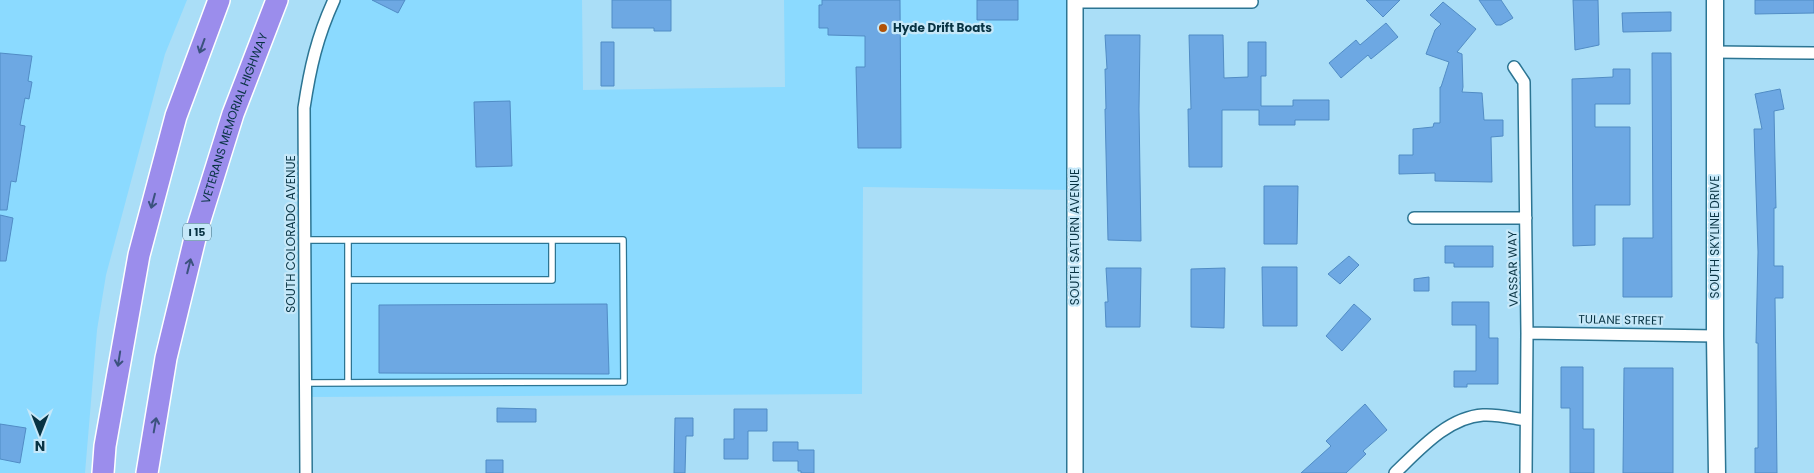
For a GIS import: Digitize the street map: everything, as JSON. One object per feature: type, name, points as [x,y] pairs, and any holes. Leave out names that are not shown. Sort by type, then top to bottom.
[{"type":"highway","points":[[103,473],[107,436],[139,255],[176,116],[219,0]]},
{"type":"highway","name":"VETERANS MEMORIAL HIGHWAY","points":[[147,473],[166,358],[198,226],[232,114],[277,0]]},
{"type":"main road","name":"SOUTH SKYLINE DRIVE","points":[[1715,0],[1717,473]]},
{"type":"street","name":"SOUTH COLORADO AVENUE","points":[[306,473],[304,108],[310,67],[323,24],[334,0]]},
{"type":"street","points":[[1075,1],[1252,2]]},
{"type":"street","name":"SOUTH SATURN AVENUE","points":[[1075,1],[1075,473]]},
{"type":"street","points":[[1715,52],[1814,53]]},
{"type":"street","name":"VASSAR WAY","points":[[1514,67],[1524,82],[1527,333],[1526,473]]},
{"type":"street","points":[[1414,218],[1526,218]]},
{"type":"street","name":"TULANE STREET","points":[[1527,333],[1715,336]]},
{"type":"street","points":[[1394,473],[1438,433],[1470,417],[1485,414],[1526,420]]},
{"type":"lane","points":[[304,240],[623,240],[624,382],[306,383]]},
{"type":"lane","points":[[348,240],[348,383]]},
{"type":"lane","points":[[348,280],[552,280],[552,240]]},
{"type":"shaded area","points":[[0,0],[187,0],[165,54],[106,275],[97,330],[85,473],[0,473]]},
{"type":"shaded area","points":[[338,0],[582,0],[583,90],[785,87],[784,0],[1075,0],[1075,190],[863,187],[862,394],[306,397],[304,108],[310,67]]},
{"type":"building","points":[[372,0],[405,0],[398,13]]},
{"type":"building","points":[[612,0],[671,0],[671,31],[654,31],[654,28],[612,28]]},
{"type":"building","points":[[822,0],[900,0],[901,148],[858,148],[856,67],[865,67],[865,36],[828,35],[828,28],[819,28],[819,5],[822,5]]},
{"type":"building","points":[[977,0],[1018,0],[1018,20],[977,20]]},
{"type":"building","points":[[1366,0],[1400,0],[1383,17]]},
{"type":"building","points":[[1479,0],[1501,0],[1513,18],[1501,25],[1496,25]]},
{"type":"building","points":[[1573,0],[1598,0],[1599,45],[1575,50]]},
{"type":"building","points":[[1755,0],[1814,0],[1814,13],[1755,14]]},
{"type":"building","points":[[1443,2],[1476,29],[1457,52],[1462,54],[1462,92],[1482,93],[1484,120],[1503,120],[1503,136],[1491,137],[1492,182],[1435,181],[1435,173],[1399,174],[1399,155],[1413,155],[1413,129],[1433,127],[1434,123],[1440,123],[1440,87],[1449,62],[1426,54],[1435,30],[1441,24],[1430,15]]},
{"type":"building","points":[[1671,12],[1671,31],[1623,32],[1622,13]]},
{"type":"building","points":[[1386,23],[1398,37],[1371,59],[1368,55],[1341,78],[1329,63],[1356,40],[1360,45]]},
{"type":"building","points":[[1105,35],[1140,35],[1141,241],[1108,240],[1105,109],[1105,69],[1107,69]]},
{"type":"building","points":[[1189,35],[1223,35],[1224,78],[1248,77],[1248,42],[1266,42],[1266,76],[1261,76],[1261,106],[1293,106],[1293,100],[1329,100],[1329,120],[1295,120],[1295,125],[1259,125],[1259,110],[1222,110],[1222,167],[1189,167],[1188,109],[1191,109]]},
{"type":"building","points":[[601,42],[614,42],[614,86],[601,86]]},
{"type":"building","points":[[0,53],[32,56],[28,81],[32,82],[29,99],[25,98],[20,125],[25,126],[18,170],[16,182],[11,181],[7,210],[0,210]]},
{"type":"building","points":[[1652,53],[1671,53],[1672,297],[1623,297],[1623,238],[1653,238]]},
{"type":"building","points":[[1613,69],[1630,69],[1630,104],[1595,104],[1595,127],[1630,127],[1630,205],[1595,205],[1595,245],[1573,246],[1572,79],[1613,77]]},
{"type":"building","points":[[1780,89],[1784,109],[1774,111],[1776,208],[1774,208],[1774,266],[1783,266],[1783,298],[1775,298],[1777,473],[1755,473],[1755,448],[1758,448],[1758,343],[1756,343],[1758,252],[1754,129],[1762,129],[1755,94]]},
{"type":"building","points":[[510,101],[512,166],[476,167],[474,102]]},
{"type":"building","points":[[1264,186],[1298,186],[1297,244],[1264,244]]},
{"type":"building","points":[[0,215],[13,218],[6,261],[0,261]]},
{"type":"building","points":[[1445,246],[1493,246],[1493,267],[1454,267],[1454,263],[1445,263]]},
{"type":"building","points":[[1349,256],[1359,265],[1340,284],[1328,274]]},
{"type":"building","points":[[1262,267],[1297,267],[1297,326],[1263,326]]},
{"type":"building","points":[[1106,268],[1141,268],[1140,327],[1106,327],[1105,302],[1108,302]]},
{"type":"building","points":[[1225,268],[1224,328],[1191,327],[1191,269]]},
{"type":"building","points":[[1429,277],[1429,291],[1414,291],[1414,279]]},
{"type":"building","points":[[1452,302],[1489,302],[1489,338],[1498,338],[1498,384],[1467,384],[1467,387],[1454,387],[1454,371],[1476,371],[1476,325],[1452,325]]},
{"type":"building","points":[[607,304],[609,374],[379,373],[379,305]]},
{"type":"building","points":[[1354,304],[1371,319],[1342,351],[1326,336]]},
{"type":"building","points":[[1561,367],[1583,367],[1583,429],[1594,429],[1594,473],[1570,473],[1570,408],[1561,408]]},
{"type":"building","points":[[1624,368],[1673,368],[1673,473],[1623,473]]},
{"type":"building","points":[[1365,404],[1387,430],[1363,451],[1366,454],[1346,473],[1301,473],[1331,446],[1326,441]]},
{"type":"building","points":[[497,408],[536,409],[536,422],[497,422]]},
{"type":"building","points":[[734,409],[767,409],[767,431],[748,431],[748,459],[724,459],[724,439],[734,439]]},
{"type":"building","points":[[675,418],[693,418],[693,436],[686,436],[685,473],[674,473]]},
{"type":"building","points":[[0,424],[26,428],[20,463],[0,459]]},
{"type":"building","points":[[773,442],[798,442],[798,450],[814,450],[814,473],[801,473],[801,471],[798,471],[798,461],[773,461]]},
{"type":"building","points":[[486,460],[503,460],[503,473],[486,473]]},
{"type":"place","name":"Hyde Drift Boats","points":[[883,28]]}]
